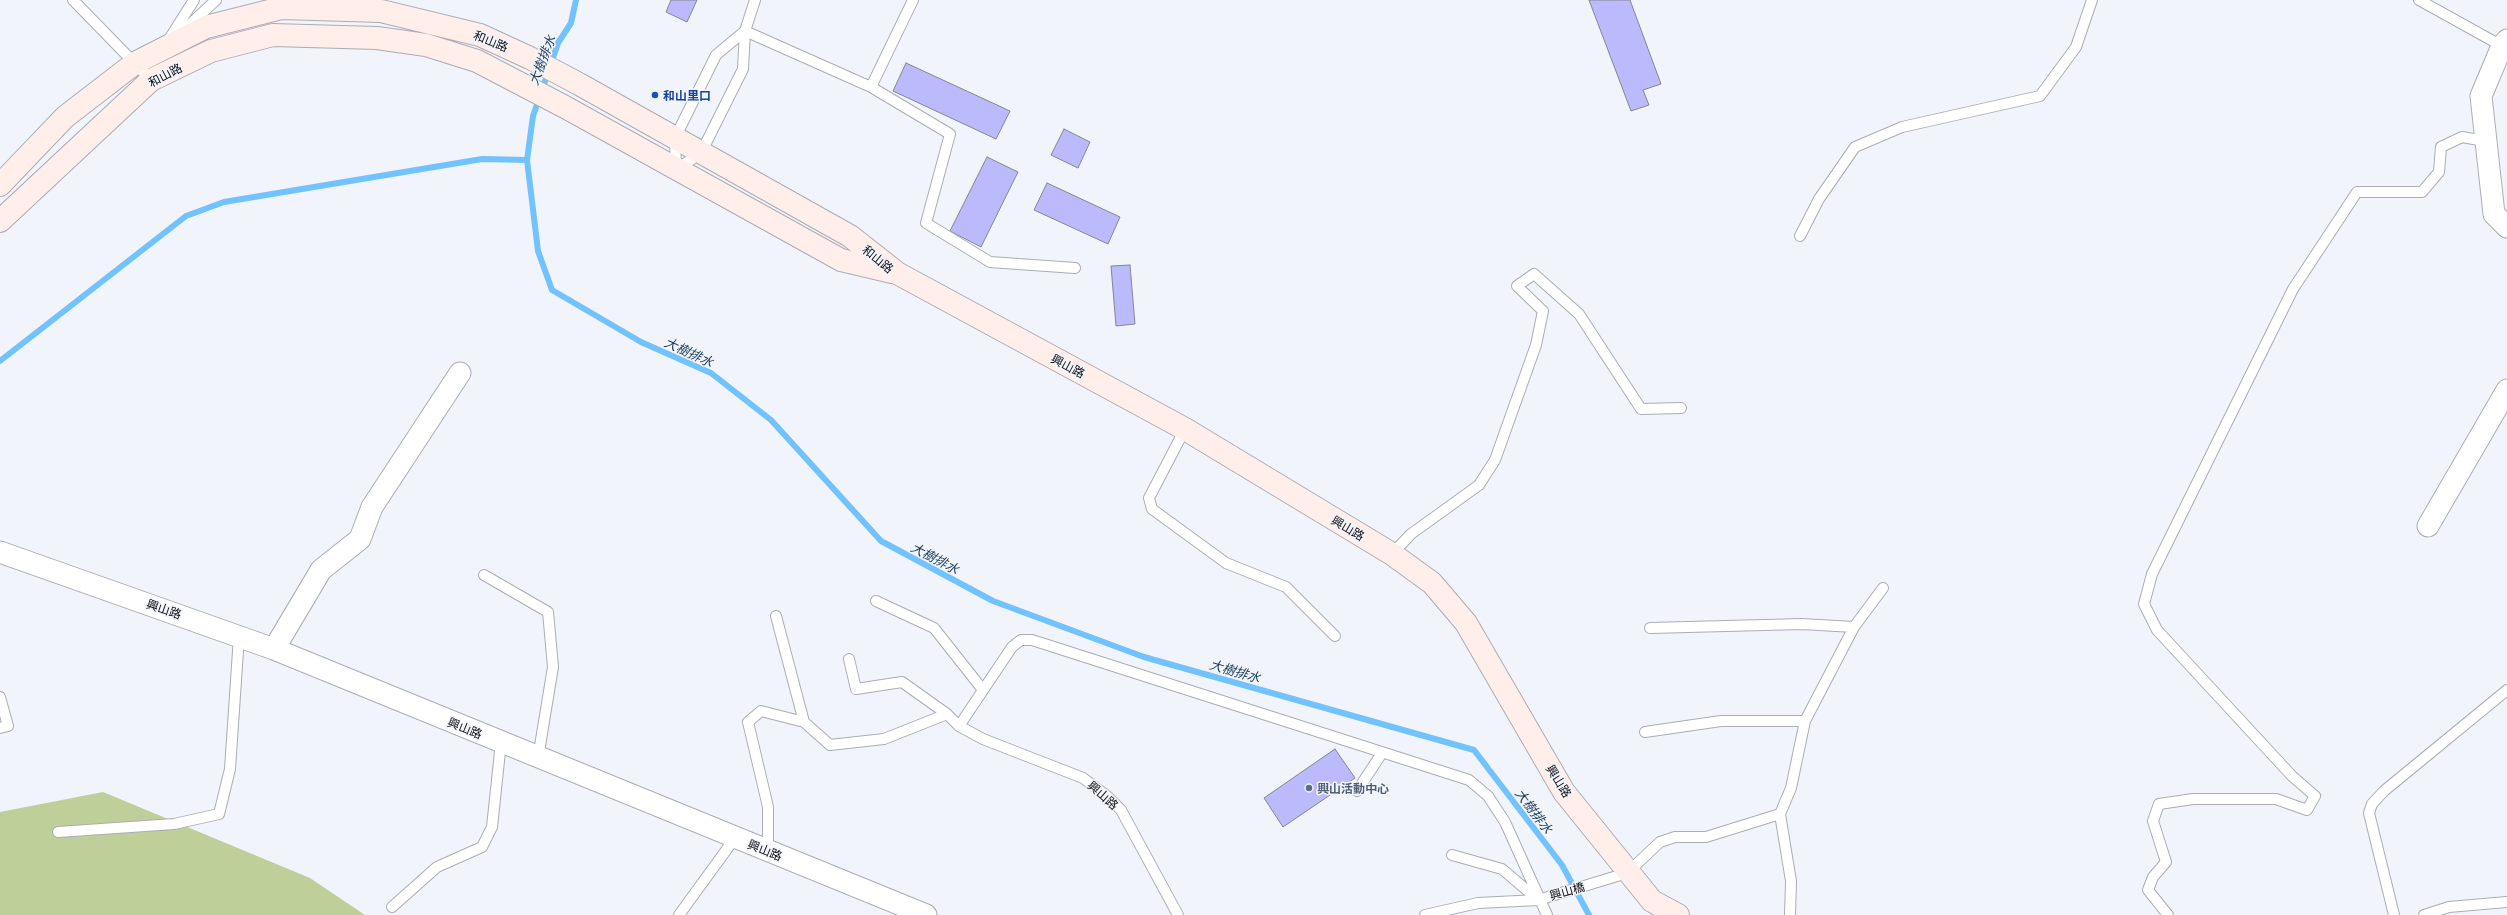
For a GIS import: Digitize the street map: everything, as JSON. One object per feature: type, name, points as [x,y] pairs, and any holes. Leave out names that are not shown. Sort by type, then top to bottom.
[{"type":"main road","name":"和山路","points":[[0,185],[65,118],[135,63],[206,27],[281,8],[378,6],[480,35],[530,58],[850,236],[897,273]]},
{"type":"main road","name":"和山路","points":[[0,220],[151,80],[211,51],[273,35],[377,38],[426,45],[477,61],[565,107],[676,170],[841,260],[897,273]]},
{"type":"main road","name":"興山路","points":[[897,273],[1185,430],[1392,554],[1432,583],[1466,623],[1564,792],[1652,901],[1678,915]]},
{"type":"street","points":[[377,38],[378,6]]},
{"type":"street","points":[[2504,43],[2481,96],[2494,214],[2507,227]]},
{"type":"street","points":[[274,649],[322,570],[360,539],[372,507],[460,373]]},
{"type":"street","points":[[2428,526],[2507,390]]},
{"type":"street","name":"興山路","points":[[0,552],[274,649],[768,852],[926,915]]},
{"type":"lane","points":[[73,0],[151,80]]},
{"type":"lane","points":[[163,50],[194,0]]},
{"type":"lane","points":[[163,50],[216,0]]},
{"type":"lane","points":[[676,170],[701,153],[743,69],[745,31],[755,0]]},
{"type":"lane","points":[[871,87],[913,0]]},
{"type":"lane","points":[[1800,236],[1819,199],[1855,147],[1902,127],[2040,96],[2076,47],[2092,0]]},
{"type":"lane","points":[[2419,0],[2504,43]]},
{"type":"lane","points":[[745,31],[871,87],[950,134],[926,224],[990,262],[1074,268]]},
{"type":"lane","points":[[676,170],[675,138],[716,55],[745,31]]},
{"type":"lane","points":[[163,50],[172,71]]},
{"type":"lane","points":[[2168,915],[2148,890],[2153,877],[2166,862],[2153,821],[2159,804],[2193,799],[2276,799],[2307,810],[2315,796],[2292,776],[2157,630],[2144,604],[2152,574],[2293,289],[2357,192],[2422,192],[2439,172],[2441,147],[2462,137],[2485,140]]},
{"type":"lane","points":[[1392,554],[1411,534],[1480,485],[1495,460],[1536,344],[1543,311],[1517,286],[1534,274],[1579,314],[1641,409],[1681,408]]},
{"type":"lane","points":[[1185,430],[1149,498],[1152,509],[1226,563],[1286,587],[1335,636]]},
{"type":"lane","points":[[484,575],[548,612],[553,667],[538,758]]},
{"type":"lane","points":[[1790,915],[1791,881],[1780,814],[1791,788],[1805,721],[1854,627],[1883,588]]},
{"type":"lane","points":[[876,601],[934,628],[983,690]]},
{"type":"lane","points":[[776,616],[804,722]]},
{"type":"lane","points":[[1650,628],[1802,624],[1854,627]]},
{"type":"lane","points":[[58,832],[174,824],[219,814],[230,769],[239,636]]},
{"type":"lane","points":[[959,726],[1012,646],[1021,640],[1032,640],[1469,780],[1488,796],[1505,822],[1538,900],[1546,915]]},
{"type":"lane","name":"興山路","points":[[849,659],[856,689],[902,682],[947,714],[959,726],[983,740],[1083,778],[1107,796],[1121,810],[1178,915]]},
{"type":"lane","points":[[2394,915],[2369,813],[2372,804],[2384,791],[2507,690]]},
{"type":"lane","points":[[0,697],[8,726],[0,728]]},
{"type":"lane","points":[[768,852],[768,807],[748,722],[760,711],[804,722],[830,745],[884,739],[947,714]]},
{"type":"lane","points":[[1645,732],[1721,721],[1805,721]]},
{"type":"lane","points":[[392,907],[437,867],[482,847],[492,827],[501,742]]},
{"type":"lane","points":[[1357,791],[1382,752]]},
{"type":"lane","points":[[1628,873],[1660,842],[1675,837],[1706,837],[1780,814]]},
{"type":"lane","points":[[679,915],[735,838]]},
{"type":"lane","points":[[1452,855],[1502,869],[1538,900]]},
{"type":"lane","name":"興山橋","points":[[1425,915],[1478,903],[1538,900],[1628,873]]},
{"type":"lane","points":[[2424,915],[2449,907],[2507,902]]},
{"type":"green space","points":[[103,792],[310,878],[365,915],[0,915],[0,812]]},
{"type":"building","points":[[671,0],[697,0],[687,22],[666,12]]},
{"type":"building","points":[[1589,0],[1630,0],[1661,84],[1643,90],[1649,105],[1631,111]]},
{"type":"building","points":[[906,63],[1010,111],[996,139],[893,91]]},
{"type":"building","points":[[1064,129],[1090,142],[1078,168],[1051,155]]},
{"type":"building","points":[[987,157],[1018,172],[981,247],[950,231]]},
{"type":"building","points":[[1047,183],[1120,217],[1108,244],[1034,210]]},
{"type":"building","points":[[1130,265],[1135,324],[1116,326],[1111,266]]},
{"type":"building","name":"興山活動中心","points":[[1335,749],[1355,778],[1283,827],[1264,798]]},
{"type":"waterway","name":"大樹排水","points":[[542,90],[558,43],[571,23],[576,0]]},
{"type":"waterway","name":"大樹排水","points":[[539,99],[533,116],[527,160],[538,251],[552,290],[641,342],[711,373],[771,420],[881,541],[993,601],[1144,657],[1474,750],[1562,865],[1589,915]]},
{"type":"waterway","points":[[0,361],[186,216],[224,202],[482,159],[527,160]]},
{"type":"place","name":"和山里口","points":[[655,95]]},
{"type":"place","name":"興山活動中心","points":[[1309,788]]}]
